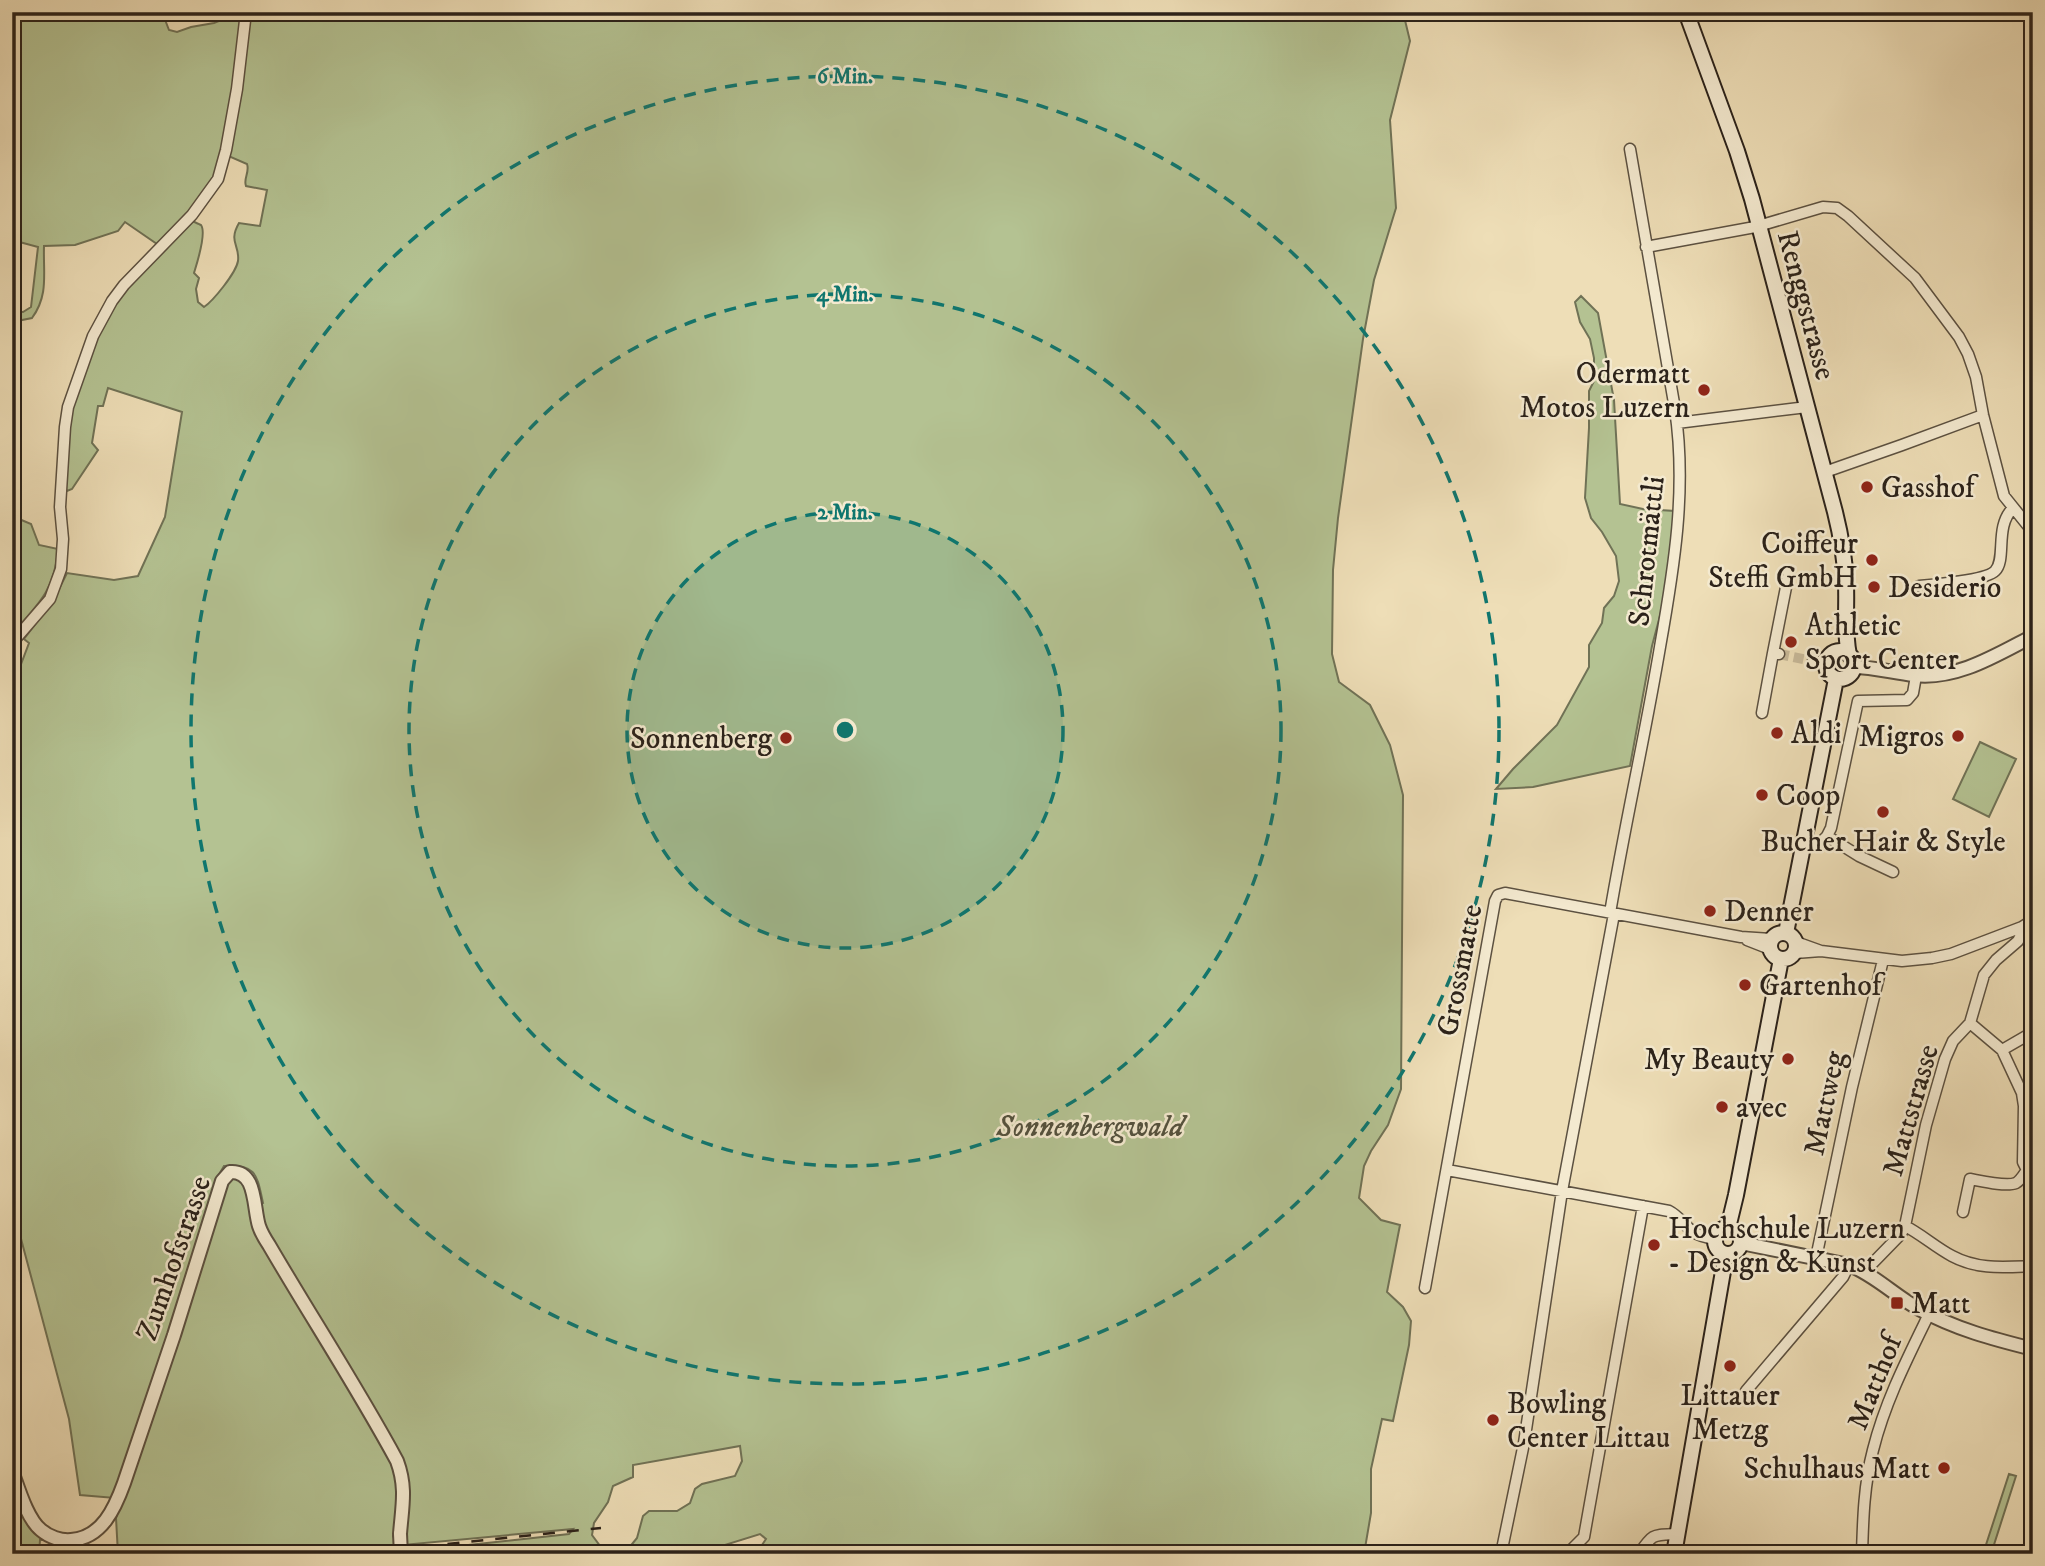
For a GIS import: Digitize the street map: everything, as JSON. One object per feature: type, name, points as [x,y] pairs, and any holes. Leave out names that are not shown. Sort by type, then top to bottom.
[{"type":"main road","name":"Renggstrasse","points":[[1686,12],[1737,151],[1825,472],[1843,554],[1846,591],[1844,618],[1851,661]]},
{"type":"main road","name":"Renggstrasse","points":[[1823,660],[1844,618]]},
{"type":"main road","points":[[1840,652],[1851,661],[1852,671],[1846,678],[1836,678],[1828,672],[1823,660],[1840,652]]},
{"type":"main road","points":[[1728,1228],[1836,678]]},
{"type":"main road","points":[[1728,1228],[1739,1234],[1741,1243],[1734,1253],[1726,1254],[1716,1247],[1715,1239],[1721,1230],[1728,1228]]},
{"type":"main road","points":[[1674,1554],[1726,1254]]},
{"type":"street","points":[[12,643],[50,599],[61,569],[64,539],[60,508],[65,427],[68,407],[93,336],[124,285],[192,215],[218,179],[237,89],[246,12]]},
{"type":"street","name":"Schrotmättli","points":[[1612,914],[1671,583],[1680,477],[1677,423],[1630,149]]},
{"type":"street","points":[[1646,247],[1759,227],[1823,207],[1837,208],[1854,220],[1915,278],[1959,337],[1973,368],[2004,496],[2033,532]]},
{"type":"street","points":[[1677,423],[1807,407]]},
{"type":"street","points":[[1825,472],[1983,415]]},
{"type":"street","points":[[1919,586],[1967,580],[1996,571],[2004,522],[2007,513],[2013,509]]},
{"type":"street","points":[[1762,713],[1776,654],[1788,572]]},
{"type":"street","points":[[1851,661],[1916,676],[1939,676],[1971,667],[2033,636]]},
{"type":"street","points":[[1802,844],[1816,845],[1827,836],[1831,828],[1858,701],[1907,700],[1913,693],[1916,676]]},
{"type":"street","points":[[1827,836],[1893,873]]},
{"type":"street","name":"Grossmatte","points":[[1425,1288],[1498,895],[1505,893],[1783,946],[1883,960],[1908,961],[1951,954],[2022,927]]},
{"type":"street","points":[[1501,1554],[1524,1443],[1562,1191],[1612,914]]},
{"type":"street","points":[[2022,927],[2033,920]]},
{"type":"street","name":"Mattstrasse","points":[[1864,1272],[1901,1234],[1905,1226],[1926,1125],[1945,1059],[1953,1041],[1970,1023],[1984,975],[2018,941],[2022,927]]},
{"type":"street","name":"Mattweg","points":[[1816,1258],[1852,1087],[1883,960]]},
{"type":"street","points":[[1963,1212],[1970,1179],[2015,1184],[2030,1171],[2023,1162],[2023,1096],[2002,1050],[1970,1023]]},
{"type":"street","points":[[2002,1050],[2033,1032]]},
{"type":"street","points":[[1447,1170],[1670,1211],[1697,1235],[1715,1239]]},
{"type":"street","name":"Zumhofstrasse","points":[[12,1471],[39,1530],[60,1540],[76,1540],[92,1534],[103,1524],[115,1506],[124,1483],[222,1181],[230,1171],[238,1171],[246,1175],[250,1183],[259,1228],[397,1461],[403,1482],[404,1501],[400,1534],[401,1554]]},
{"type":"street","points":[[1566,1554],[1584,1537],[1643,1206]]},
{"type":"street","points":[[1905,1226],[1965,1262],[1996,1268],[2033,1266]]},
{"type":"street","points":[[1741,1243],[1849,1265],[1929,1314],[1966,1331],[2033,1349]]},
{"type":"street","points":[[1746,1391],[1843,1277],[1849,1265]]},
{"type":"street","name":"Matthof","points":[[1862,1554],[1864,1500],[1872,1452],[1890,1396],[1929,1314]]},
{"type":"street","points":[[1639,1554],[1654,1535],[1677,1534]]},
{"type":"green space","points":[[12,12],[162,12],[169,30],[177,32],[219,21],[224,12],[244,12],[224,146],[213,183],[174,230],[157,244],[125,222],[118,231],[75,245],[44,246],[41,301],[32,318],[12,322],[12,311],[23,312],[31,307],[38,247],[12,240]]},
{"type":"green space","name":"Sonnenbergwald","points":[[248,12],[1403,12],[1410,41],[1390,120],[1396,208],[1374,280],[1363,339],[1333,570],[1332,654],[1339,682],[1370,705],[1390,745],[1403,795],[1401,1089],[1388,1125],[1364,1166],[1359,1198],[1381,1220],[1400,1225],[1387,1292],[1403,1307],[1411,1321],[1409,1345],[1393,1421],[1382,1419],[1371,1469],[1371,1513],[1364,1554],[756,1554],[766,1539],[760,1534],[696,1554],[624,1554],[637,1538],[643,1516],[649,1511],[677,1511],[690,1503],[695,1489],[702,1484],[735,1476],[742,1461],[740,1446],[633,1465],[633,1477],[613,1486],[608,1502],[594,1523],[592,1535],[606,1554],[404,1554],[569,1534],[573,1529],[403,1545],[404,1487],[269,1239],[257,1204],[263,1203],[254,1173],[235,1166],[224,1166],[217,1178],[207,1221],[115,1498],[80,1495],[69,1419],[12,1205],[12,688],[29,643],[24,639],[53,601],[67,573],[114,580],[138,576],[165,517],[182,412],[108,388],[103,406],[98,406],[92,443],[98,450],[72,489],[67,491],[64,485],[71,409],[107,315],[138,275],[190,220],[201,225],[203,229],[194,273],[199,278],[196,289],[198,302],[204,307],[224,286],[236,266],[238,256],[234,235],[239,223],[260,226],[267,190],[246,186],[247,164],[226,155]]},
{"type":"green space","points":[[1581,296],[1598,313],[1614,400],[1620,504],[1675,511],[1673,549],[1630,766],[1533,787],[1496,789],[1557,725],[1589,667],[1589,645],[1602,623],[1604,608],[1614,596],[1619,581],[1616,556],[1591,518],[1585,498],[1589,391],[1594,381],[1594,358],[1590,339],[1580,322],[1575,302]]},
{"type":"green space","points":[[12,516],[31,524],[39,545],[58,549],[53,576],[44,596],[12,634]]},
{"type":"green space","points":[[1980,742],[2016,759],[1989,817],[1953,799]]},
{"type":"green space","points":[[229,1175],[243,1178],[256,1227],[331,1360],[381,1439],[397,1478],[397,1554],[118,1554],[116,1518]]},
{"type":"green space","points":[[2009,1474],[2016,1476],[1991,1554],[1983,1554]]},
{"type":"green space","points":[[12,1483],[46,1540],[40,1540],[39,1554],[12,1554]]},
{"type":"tunnel","points":[[1779,654],[1813,661]]},
{"type":"railway","points":[[352,1554],[601,1528]]},
{"type":"place","name":"Odermatt Motos Luzern","points":[[1704,390]]},
{"type":"place","name":"Gasshof","points":[[1867,487]]},
{"type":"place","name":"Coiffeur Steffi GmbH","points":[[1872,560]]},
{"type":"place","name":"Desiderio","points":[[1874,587]]},
{"type":"place","name":"Athletic Sport Center","points":[[1791,642]]},
{"type":"place","name":"Aldi","points":[[1777,733]]},
{"type":"place","name":"Migros","points":[[1958,736]]},
{"type":"place","name":"Sonnenberg","points":[[786,738]]},
{"type":"place","name":"Coop","points":[[1762,795]]},
{"type":"place","name":"Bucher Hair & Style","points":[[1883,812]]},
{"type":"place","name":"Denner","points":[[1710,911]]},
{"type":"place","name":"Gartenhof","points":[[1745,985]]},
{"type":"place","name":"My Beauty","points":[[1788,1059]]},
{"type":"place","name":"avec","points":[[1722,1107]]},
{"type":"place","name":"Hochschule Luzern - Design & Kunst","points":[[1654,1245]]},
{"type":"place","name":"Matt","points":[[1897,1303]]},
{"type":"place","name":"Littauer Metzg","points":[[1730,1366]]},
{"type":"place","name":"Bowling Center Littau","points":[[1493,1420]]},
{"type":"place","name":"Schulhaus Matt","points":[[1944,1468]]}]
